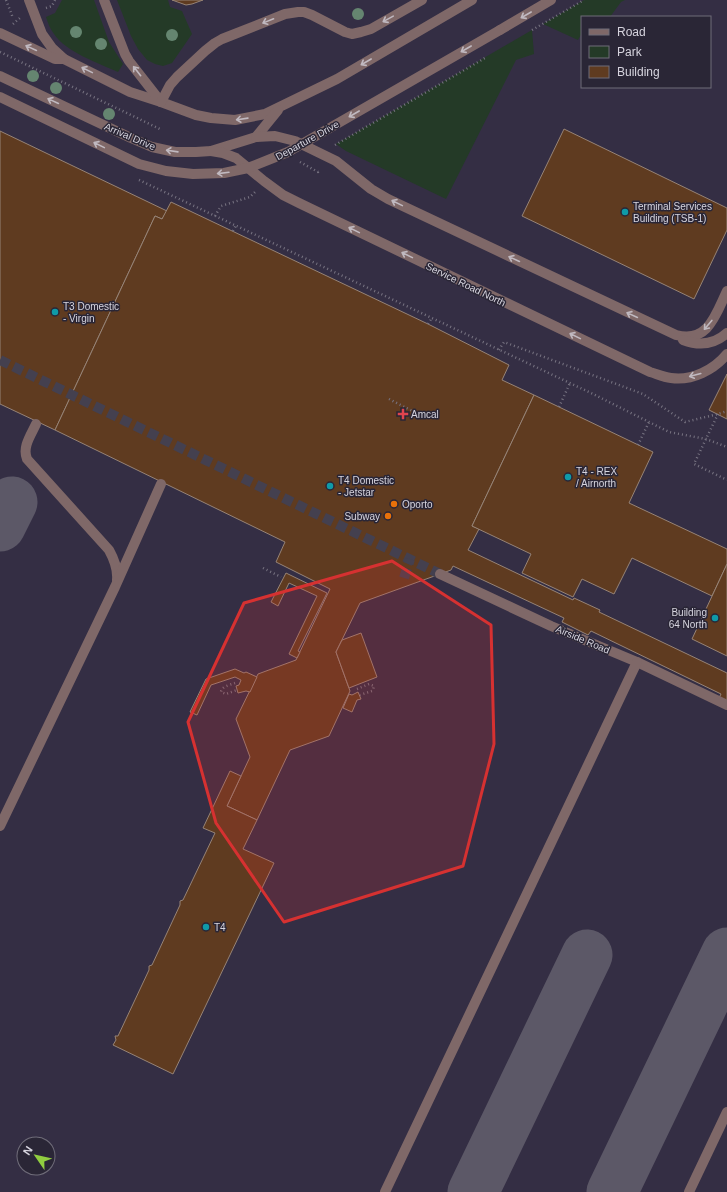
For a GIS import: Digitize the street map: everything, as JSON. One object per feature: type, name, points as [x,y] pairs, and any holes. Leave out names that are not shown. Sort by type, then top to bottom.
[{"type":"street","points":[[30,0],[42,34],[52,48],[64,59],[130,92],[196,115],[226,120],[254,117],[279,108],[337,79],[472,0]]},
{"type":"street","points":[[104,0],[125,54],[161,102]]},
{"type":"street","points":[[161,102],[170,85],[197,58],[215,43],[285,14],[304,12],[338,29],[352,34],[371,29],[422,0]]},
{"type":"street","name":"Departure Drive","points":[[0,97],[139,164],[181,173],[224,173],[248,168],[288,152],[551,0]]},
{"type":"street","points":[[0,32],[54,59],[64,59]]},
{"type":"street","name":"Arrival Drive","points":[[0,76],[152,147],[175,152],[211,151],[256,136]]},
{"type":"street","points":[[256,136],[279,108]]},
{"type":"street","points":[[256,136],[276,136],[295,141],[336,161],[371,189],[388,199],[688,342],[705,344],[712,342],[727,333]]},
{"type":"street","name":"Service Road North","points":[[211,151],[223,153],[236,158],[264,182],[283,195],[650,372],[672,379],[701,374],[720,363],[727,354]]},
{"type":"street","points":[[667,332],[683,337],[692,337],[703,331],[714,319],[727,291]]},
{"type":"street","points":[[36,424],[25,448],[24,454],[109,550],[114,558],[116,568],[117,577],[115,588]]},
{"type":"street","points":[[0,826],[115,588],[161,484]]},
{"type":"street","name":"Airside Road","points":[[440,574],[551,626],[637,662],[727,705]]},
{"type":"street","points":[[385,1192],[637,662]]},
{"type":"street","points":[[689,1192],[727,1112]]},
{"type":"path","points":[[6,0],[13,18]]},
{"type":"path","points":[[532,30],[584,0]]},
{"type":"path","points":[[0,52],[162,130]]},
{"type":"path","points":[[326,156],[336,144],[491,54]]},
{"type":"path","points":[[215,216],[570,383],[669,432],[706,439],[727,447]]},
{"type":"path","points":[[233,232],[236,225]]},
{"type":"path","points":[[428,324],[432,318]]},
{"type":"path","points":[[499,350],[504,342],[643,394],[685,422],[727,411]]},
{"type":"path","points":[[559,407],[570,383]]},
{"type":"path","points":[[389,399],[420,415]]},
{"type":"path","points":[[718,414],[694,464],[727,480]]},
{"type":"path","points":[[638,445],[650,422]]},
{"type":"path","points":[[263,568],[281,577]]},
{"type":"path","points":[[235,683],[222,689],[221,692],[226,694],[237,690]]},
{"type":"path","points":[[357,688],[369,684],[374,686],[372,691],[360,695]]},
{"type":"highlighted area","points":[[392,561],[491,625],[494,744],[463,866],[284,922],[216,823],[188,722],[244,603]]},
{"type":"shaded area","points":[[0,0],[727,0],[727,1192],[0,1192]]},
{"type":"green space","points":[[62,0],[94,0],[109,42],[123,64],[118,72],[74,52],[54,34],[46,17],[55,13]]},
{"type":"green space","points":[[117,0],[168,0],[170,7],[182,11],[192,34],[172,63],[163,66],[147,60],[138,49],[131,36]]},
{"type":"green space","points":[[584,0],[625,0],[621,2],[611,16],[581,16],[581,35],[578,40],[543,24]]},
{"type":"green space","points":[[532,30],[534,54],[516,60],[446,199],[346,151],[336,144]]},
{"type":"building","points":[[172,0],[203,0],[186,5]]},
{"type":"building","name":"Terminal Services Building (TSB-1)","points":[[564,129],[727,208],[727,230],[694,299],[522,216]]},
{"type":"building","name":"T3 Domestic - Virgin","points":[[0,131],[167,211],[162,219],[155,216],[55,430],[0,404]]},
{"type":"building","name":"T4 Domestic - Jetstar","points":[[171,202],[428,324],[509,365],[502,380],[534,395],[472,526],[479,529],[468,550],[573,600],[574,598],[600,610],[599,612],[727,673],[727,702],[719,698],[721,694],[591,631],[588,635],[562,622],[564,618],[453,566],[451,570],[360,603],[336,652],[350,691],[329,736],[290,750],[257,820],[227,806],[250,757],[236,719],[258,674],[296,660],[330,589],[276,562],[285,542],[55,430],[155,216],[162,219]]},
{"type":"building","points":[[727,374],[727,419],[709,410]]},
{"type":"building","name":"T4 - REX / Airnorth","points":[[534,395],[653,452],[629,503],[727,549],[727,564],[712,596],[632,558],[614,594],[582,579],[573,597],[522,573],[531,554],[472,526]]},
{"type":"building","name":"Building 64 North","points":[[727,564],[727,656],[692,639]]},
{"type":"building","points":[[286,573],[327,593],[298,651],[300,652],[297,658],[289,654],[317,596],[289,583],[278,606],[271,602]]},
{"type":"building","points":[[361,633],[377,677],[349,688],[336,652],[342,640]]},
{"type":"building","points":[[235,669],[257,677],[250,692],[246,691],[238,693],[236,686],[239,685],[241,680],[235,677],[211,685],[197,715],[190,712],[206,679]]},
{"type":"building","points":[[358,692],[361,699],[357,700],[352,712],[343,708],[349,694],[352,695]]},
{"type":"building","name":"T4","points":[[230,771],[241,776],[227,806],[257,820],[243,849],[274,863],[173,1074],[113,1045],[116,1040],[115,1036],[118,1036],[149,970],[149,966],[152,965],[180,905],[180,901],[183,900],[215,833],[203,828]]},
{"type":"taxiway","points":[[0,526],[12,502]]},
{"type":"taxiway","points":[[612,1192],[727,953]]},
{"type":"taxiway","points":[[473,1192],[587,955]]},
{"type":"tunnel","points":[[0,360],[440,574]]},
{"type":"tunnel","points":[[404,578],[410,559]]},
{"type":"place","name":"Terminal Services Building (TSB-1)","points":[[625,212]]},
{"type":"place","name":"T3 Domestic - Virgin","points":[[55,312]]},
{"type":"place","name":"Amcal","points":[[403,414]]},
{"type":"place","name":"T4 - REX / Airnorth","points":[[568,477]]},
{"type":"place","name":"T4 Domestic - Jetstar","points":[[330,486]]},
{"type":"place","name":"Oporto","points":[[394,504]]},
{"type":"place","name":"Subway","points":[[388,516]]},
{"type":"place","name":"Building 64 North","points":[[715,618]]},
{"type":"place","name":"T4","points":[[206,927]]}]
